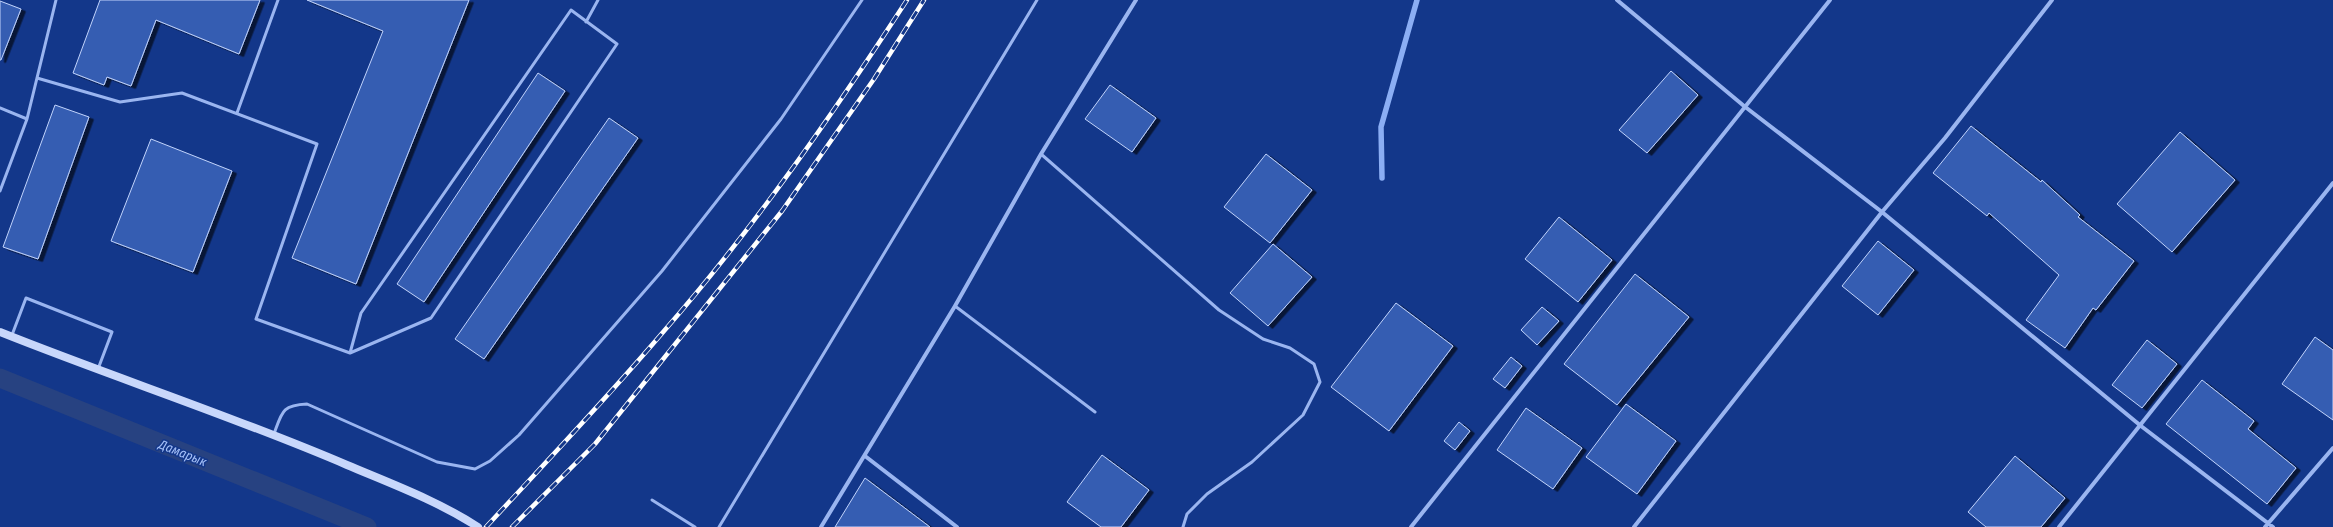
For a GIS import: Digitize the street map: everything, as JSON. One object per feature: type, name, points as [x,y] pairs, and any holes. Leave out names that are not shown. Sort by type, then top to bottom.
[{"type":"main road","points":[[0,332],[97,371],[274,434],[430,500],[478,527]]},
{"type":"street","points":[[821,527],[955,306],[1041,154],[1136,0]]},
{"type":"street","points":[[1411,527],[1744,106],[1830,0]]},
{"type":"street","points":[[1634,527],[1882,212],[1945,138],[2052,0]]},
{"type":"street","points":[[1620,1],[1744,106],[1882,212],[2141,426],[2267,525],[2273,527]]},
{"type":"street","points":[[2059,527],[2141,426],[2333,183]]},
{"type":"street","points":[[2267,525],[2333,448]]},
{"type":"street","points":[[865,456],[957,527]]},
{"type":"lane","points":[[0,191],[27,119],[56,0]]},
{"type":"lane","points":[[236,113],[278,0]]},
{"type":"lane","points":[[586,22],[598,0]]},
{"type":"lane","points":[[274,434],[282,412],[291,405],[307,404],[437,462],[475,468],[490,461],[519,435],[662,271],[781,119],[862,0]]},
{"type":"lane","points":[[719,527],[1037,0]]},
{"type":"lane","points":[[37,78],[120,102],[182,93],[317,144],[256,319],[350,353],[431,318],[617,44],[571,10],[361,313],[350,353]]},
{"type":"lane","points":[[0,108],[27,119]]},
{"type":"lane","points":[[1041,154],[1220,310],[1263,339],[1290,348],[1314,364],[1320,382],[1303,415],[1252,462],[1207,494],[1186,514],[1183,527]]},
{"type":"lane","points":[[12,337],[26,298],[112,332],[97,371]]},
{"type":"lane","points":[[955,306],[1095,412]]},
{"type":"lane","points":[[652,500],[695,527]]},
{"type":"building","points":[[100,0],[260,0],[239,54],[156,20],[131,86],[107,77],[104,85],[73,73]]},
{"type":"building","points":[[307,0],[469,0],[356,284],[292,258],[383,31]]},
{"type":"building","points":[[0,1],[21,9],[1,60],[0,60]]},
{"type":"building","points":[[1671,71],[1698,95],[1647,153],[1619,130]]},
{"type":"building","points":[[538,73],[565,91],[424,302],[397,284]]},
{"type":"building","points":[[1110,85],[1156,118],[1132,152],[1085,119]]},
{"type":"building","points":[[55,105],[89,117],[38,259],[3,247]]},
{"type":"building","points":[[609,118],[638,138],[484,359],[455,339]]},
{"type":"building","points":[[1971,126],[2041,182],[2042,180],[2080,215],[2078,217],[2134,261],[2096,310],[2093,308],[2065,348],[2026,320],[2059,275],[1989,213],[1987,216],[1933,173]]},
{"type":"building","points":[[2180,132],[2235,180],[2172,252],[2117,204]]},
{"type":"building","points":[[151,139],[232,171],[193,272],[111,241]]},
{"type":"building","points":[[1266,154],[1312,190],[1270,243],[1224,207]]},
{"type":"building","points":[[1559,217],[1612,260],[1578,302],[1525,259]]},
{"type":"building","points":[[1878,241],[1914,270],[1878,315],[1842,286]]},
{"type":"building","points":[[1273,244],[1312,277],[1268,326],[1230,293]]},
{"type":"building","points":[[1635,274],[1689,317],[1617,405],[1564,364]]},
{"type":"building","points":[[1396,303],[1453,346],[1389,431],[1331,387]]},
{"type":"building","points":[[1542,307],[1559,321],[1537,345],[1521,330]]},
{"type":"building","points":[[2315,337],[2333,350],[2333,420],[2282,384]]},
{"type":"building","points":[[2147,340],[2177,364],[2142,408],[2112,385]]},
{"type":"building","points":[[1511,357],[1522,366],[1505,388],[1493,379]]},
{"type":"building","points":[[2202,380],[2254,421],[2248,429],[2296,468],[2267,504],[2166,424]]},
{"type":"building","points":[[1626,404],[1676,441],[1637,494],[1586,457]]},
{"type":"building","points":[[1526,408],[1582,448],[1553,489],[1497,450]]},
{"type":"building","points":[[1459,422],[1470,431],[1455,450],[1444,441]]},
{"type":"building","points":[[1102,455],[1149,490],[1121,527],[1101,527],[1067,502]]},
{"type":"building","points":[[2015,456],[2065,498],[2041,527],[1986,527],[1968,512]]},
{"type":"building","points":[[865,478],[930,527],[835,527]]},
{"type":"waterway","points":[[1382,178],[1381,127],[1417,0]]},
{"type":"waterway","name":"Дамарык","points":[[0,378],[367,527]]},
{"type":"railway","points":[[486,527],[621,381],[730,252],[792,170],[907,0]]},
{"type":"railway","points":[[512,527],[595,444],[782,211],[874,79],[924,0]]}]
